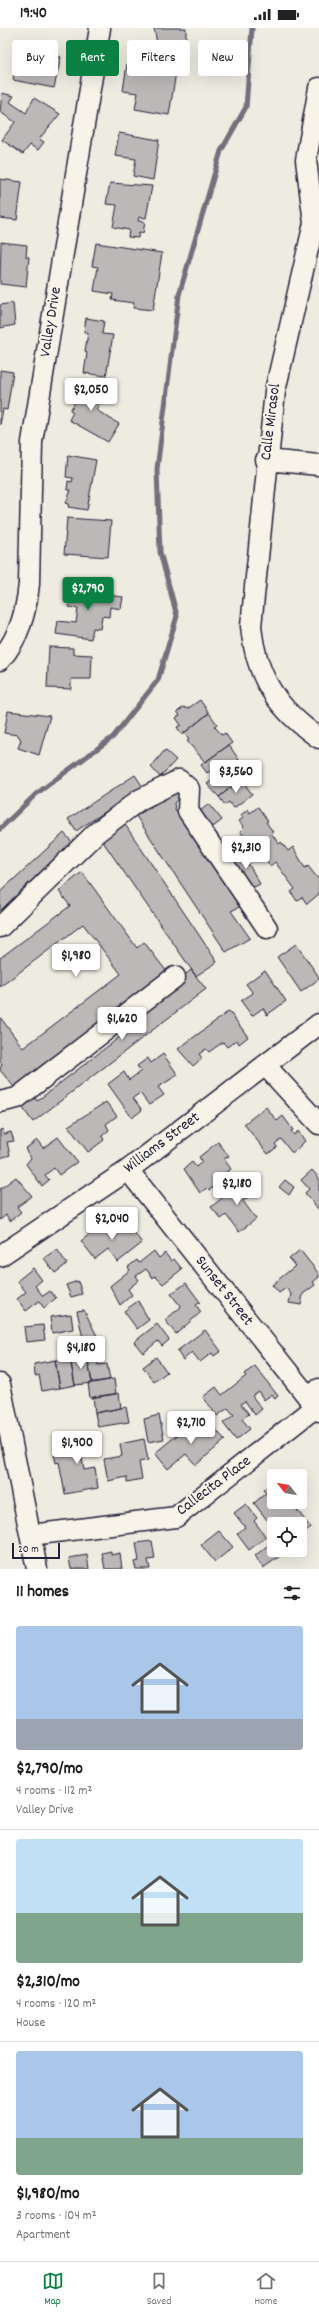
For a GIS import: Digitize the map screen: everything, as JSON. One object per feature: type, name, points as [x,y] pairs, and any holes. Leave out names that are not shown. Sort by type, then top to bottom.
[{"type":"street","name":"Valley Drive","points":[[0,660],[16,637],[26,606],[29,584],[32,442],[100,28]]},
{"type":"street","name":"Calle Mirasol","points":[[319,88],[306,160],[313,205],[314,223],[278,375],[266,460],[252,610],[255,655],[266,683],[283,707],[319,738]]},
{"type":"street","points":[[266,460],[319,465]]},
{"type":"street","points":[[0,927],[96,833],[139,800],[178,780],[189,789],[188,811],[267,928]]},
{"type":"street","points":[[0,1102],[17,1098],[175,977]]},
{"type":"street","name":"Williams Street","points":[[0,1256],[128,1170],[319,1024]]},
{"type":"street","points":[[265,1064],[319,1124]]},
{"type":"street","name":"Sunset Street","points":[[128,1170],[318,1402]]},
{"type":"street","points":[[0,1384],[37,1569]]},
{"type":"street","name":"Callecita Place","points":[[31,1535],[176,1517],[318,1402]]},
{"type":"building","points":[[154,28],[186,28],[186,40],[156,40]]},
{"type":"building","points":[[58,56],[61,57],[58,70]]},
{"type":"building","points":[[127,64],[127,76],[175,76],[169,115],[135,109],[138,93],[123,91]]},
{"type":"building","points":[[14,76],[57,76],[54,88],[13,80]]},
{"type":"building","points":[[2,93],[14,96],[10,102],[26,113],[34,98],[60,114],[39,139],[44,142],[38,150],[30,145],[23,154],[2,140],[15,122],[0,112]]},
{"type":"building","points":[[119,133],[159,140],[153,180],[133,176],[136,159],[115,156]]},
{"type":"building","points":[[0,179],[22,182],[17,220],[0,218]]},
{"type":"building","points":[[110,183],[152,186],[146,218],[139,217],[138,221],[145,222],[143,233],[139,232],[138,238],[128,237],[129,230],[113,227],[117,205],[106,204]]},
{"type":"building","points":[[1,242],[27,245],[26,257],[29,257],[26,287],[0,284]]},
{"type":"building","points":[[96,243],[162,253],[153,310],[133,308],[134,303],[112,300],[113,294],[94,291],[98,267],[92,266]]},
{"type":"building","points":[[13,303],[15,325],[0,328],[0,305]]},
{"type":"building","points":[[86,318],[104,321],[102,334],[113,335],[106,376],[84,373],[88,333],[84,332]]},
{"type":"building","points":[[0,370],[13,372],[7,410],[3,409],[0,425]]},
{"type":"building","points":[[83,380],[103,391],[97,401],[100,403],[96,410],[119,424],[108,442],[69,420],[73,412],[70,410],[76,401],[72,399]]},
{"type":"building","points":[[68,455],[96,460],[87,510],[68,507],[69,504],[66,503],[71,490],[67,490],[68,481],[72,482],[73,478],[66,477]]},
{"type":"building","points":[[67,518],[111,521],[108,557],[64,554]]},
{"type":"building","points":[[83,585],[100,587],[99,594],[123,597],[121,609],[110,607],[109,617],[102,616],[100,629],[93,628],[91,639],[56,634],[58,621],[76,623],[78,608],[69,607],[72,586],[83,588]]},
{"type":"building","points":[[49,647],[73,648],[73,654],[92,655],[91,679],[71,679],[71,689],[47,688]]},
{"type":"building","points":[[200,700],[209,713],[182,735],[177,727],[181,725],[176,718],[180,715],[177,712],[184,707],[187,709]]},
{"type":"building","points":[[8,711],[50,716],[39,755],[18,748],[21,740],[18,735],[4,733]]},
{"type":"building","points":[[209,713],[217,724],[214,726],[222,735],[225,733],[232,743],[205,762],[187,741],[189,740],[184,733]]},
{"type":"building","points":[[229,745],[239,760],[214,778],[209,771],[207,773],[201,765]]},
{"type":"building","points":[[165,750],[176,760],[160,777],[151,767]]},
{"type":"building","points":[[227,768],[239,781],[219,797],[207,784]]},
{"type":"building","points":[[135,775],[143,787],[76,831],[68,819]]},
{"type":"building","points":[[241,779],[252,794],[234,808],[229,802],[225,805],[219,797]]},
{"type":"building","points":[[178,789],[180,797],[174,803],[175,809],[241,906],[231,911],[250,938],[226,952],[136,816],[156,804],[153,800]]},
{"type":"building","points":[[209,804],[222,820],[213,827],[200,811]]},
{"type":"building","points":[[258,807],[268,821],[266,822],[273,832],[271,833],[279,844],[281,842],[288,851],[293,847],[305,868],[308,866],[319,880],[319,894],[307,904],[302,897],[297,901],[291,892],[295,889],[275,862],[270,866],[249,836],[246,839],[240,831],[244,827],[239,821],[243,818],[241,815],[248,809],[250,813]]},
{"type":"building","points":[[124,823],[217,962],[196,976],[101,839]]},
{"type":"building","points":[[64,833],[72,842],[0,911],[0,892]]},
{"type":"building","points":[[241,851],[260,884],[250,889],[232,856]]},
{"type":"building","points":[[82,872],[137,948],[144,942],[167,972],[14,1087],[0,1070],[2,1063],[0,1061],[0,1017],[23,1048],[121,974],[83,924],[0,987],[0,958],[70,906],[59,891]]},
{"type":"building","points":[[296,944],[319,977],[319,979],[301,992],[277,957]]},
{"type":"building","points":[[191,970],[206,989],[33,1122],[22,1107],[34,1097],[37,1101],[130,1029],[125,1024]]},
{"type":"building","points":[[265,970],[286,1001],[267,1015],[263,1008],[252,1016],[241,1001],[253,993],[246,984]]},
{"type":"building","points":[[229,1011],[248,1037],[239,1044],[237,1040],[227,1047],[223,1042],[209,1052],[206,1049],[199,1054],[202,1058],[193,1066],[178,1049]]},
{"type":"building","points":[[163,1054],[178,1075],[158,1087],[164,1095],[149,1105],[140,1093],[133,1098],[142,1110],[132,1118],[108,1084],[124,1072],[129,1080],[141,1071],[137,1066],[148,1058],[151,1063]]},
{"type":"building","points":[[106,1102],[117,1116],[106,1124],[109,1130],[102,1136],[104,1140],[88,1152],[68,1126]]},
{"type":"building","points":[[266,1107],[277,1121],[283,1116],[293,1130],[291,1131],[294,1135],[298,1131],[305,1141],[294,1152],[291,1152],[281,1139],[275,1144],[277,1147],[268,1154],[244,1124]]},
{"type":"building","points":[[3,1129],[4,1134],[11,1132],[14,1141],[7,1142],[10,1155],[0,1158],[0,1130]]},
{"type":"building","points":[[58,1137],[77,1162],[59,1175],[54,1168],[45,1175],[49,1180],[42,1186],[26,1164],[31,1158],[25,1149],[37,1140],[43,1148]]},
{"type":"building","points":[[218,1142],[229,1156],[224,1159],[231,1169],[213,1182],[216,1186],[209,1190],[207,1188],[200,1193],[184,1169],[192,1162],[196,1167],[202,1162],[199,1157]]},
{"type":"building","points":[[312,1170],[319,1178],[319,1210],[305,1193],[309,1189],[301,1180]]},
{"type":"building","points":[[16,1177],[32,1196],[17,1207],[21,1212],[10,1221],[6,1215],[0,1220],[0,1189]]},
{"type":"building","points":[[247,1178],[256,1191],[243,1201],[256,1219],[239,1232],[226,1215],[221,1219],[211,1207]]},
{"type":"building","points":[[285,1180],[294,1187],[289,1195],[279,1187]]},
{"type":"building","points":[[123,1218],[142,1243],[118,1262],[108,1249],[95,1259],[81,1241],[105,1222],[110,1229]]},
{"type":"building","points":[[57,1249],[67,1264],[55,1273],[44,1258]]},
{"type":"building","points":[[300,1250],[319,1274],[319,1277],[313,1282],[315,1285],[303,1294],[301,1305],[289,1303],[291,1294],[286,1288],[279,1293],[272,1285],[295,1266],[289,1259]]},
{"type":"building","points":[[154,1251],[159,1258],[165,1253],[171,1261],[174,1259],[182,1269],[163,1284],[155,1276],[153,1278],[146,1269],[136,1276],[139,1280],[128,1289],[132,1295],[120,1305],[110,1286],[130,1270],[128,1267],[137,1260],[139,1263]]},
{"type":"building","points":[[33,1268],[42,1280],[35,1286],[43,1296],[50,1291],[56,1298],[44,1308],[39,1301],[26,1311],[17,1299],[26,1292],[17,1281]]},
{"type":"building","points":[[78,1281],[82,1294],[71,1297],[66,1285]]},
{"type":"building","points":[[186,1283],[200,1302],[196,1305],[201,1312],[176,1334],[165,1320],[181,1307],[171,1294]]},
{"type":"building","points":[[138,1301],[149,1320],[137,1329],[124,1311]]},
{"type":"building","points":[[84,1310],[99,1340],[84,1343],[77,1311]]},
{"type":"building","points":[[71,1314],[73,1329],[52,1333],[50,1317]]},
{"type":"building","points":[[157,1324],[169,1340],[162,1346],[158,1341],[143,1353],[134,1342]]},
{"type":"building","points":[[43,1325],[45,1340],[26,1342],[24,1327]]},
{"type":"building","points":[[205,1330],[221,1351],[214,1356],[212,1353],[200,1362],[192,1352],[183,1360],[177,1351]]},
{"type":"building","points":[[96,1353],[98,1365],[107,1364],[110,1380],[92,1383],[87,1355]]},
{"type":"building","points":[[87,1355],[92,1383],[75,1385],[70,1358]]},
{"type":"building","points":[[156,1357],[167,1372],[154,1382],[143,1367]]},
{"type":"building","points":[[70,1358],[75,1385],[60,1388],[55,1360]]},
{"type":"building","points":[[55,1360],[60,1388],[42,1391],[39,1375],[35,1376],[34,1364]]},
{"type":"building","points":[[255,1366],[278,1396],[275,1399],[272,1394],[264,1400],[258,1391],[252,1396],[262,1409],[255,1415],[245,1401],[241,1404],[249,1414],[242,1419],[250,1429],[236,1440],[223,1423],[234,1415],[228,1408],[217,1416],[203,1397],[216,1387],[222,1395],[246,1376],[244,1374]]},
{"type":"building","points":[[114,1379],[116,1394],[90,1398],[88,1383]]},
{"type":"building","points":[[119,1393],[121,1408],[95,1413],[93,1397]]},
{"type":"building","points":[[126,1407],[129,1422],[98,1427],[95,1413]]},
{"type":"building","points":[[159,1415],[164,1439],[148,1442],[144,1419]]},
{"type":"building","points":[[206,1418],[225,1440],[196,1465],[186,1454],[168,1469],[155,1453],[182,1431],[185,1435]]},
{"type":"building","points":[[93,1435],[95,1450],[81,1453],[84,1470],[95,1468],[98,1488],[65,1494],[59,1462],[56,1463],[54,1454],[63,1453],[61,1441]]},
{"type":"building","points":[[144,1439],[148,1460],[139,1462],[142,1479],[127,1482],[127,1477],[108,1481],[104,1459],[122,1456],[120,1444]]},
{"type":"building","points":[[267,1487],[267,1509],[296,1509],[303,1517],[267,1517],[267,1520],[254,1503],[266,1493],[263,1490]]},
{"type":"building","points":[[246,1504],[257,1518],[254,1521],[266,1537],[249,1550],[237,1534],[245,1527],[234,1513]]},
{"type":"building","points":[[307,1523],[311,1528],[307,1531]]},
{"type":"building","points":[[219,1531],[233,1547],[215,1562],[201,1545]]},
{"type":"building","points":[[152,1541],[155,1559],[148,1560],[150,1569],[136,1569],[134,1562],[139,1561],[136,1543]]},
{"type":"building","points":[[267,1546],[267,1557],[279,1557],[263,1568],[255,1556]]},
{"type":"building","points":[[111,1551],[111,1555],[120,1553],[122,1569],[105,1569],[102,1553]]},
{"type":"building","points":[[87,1555],[89,1569],[71,1569],[69,1558]]},
{"type":"waterway","points":[[0,829],[36,794],[113,737],[158,680],[177,616],[160,552],[157,469],[179,295],[221,151],[246,107],[252,28]]}]
